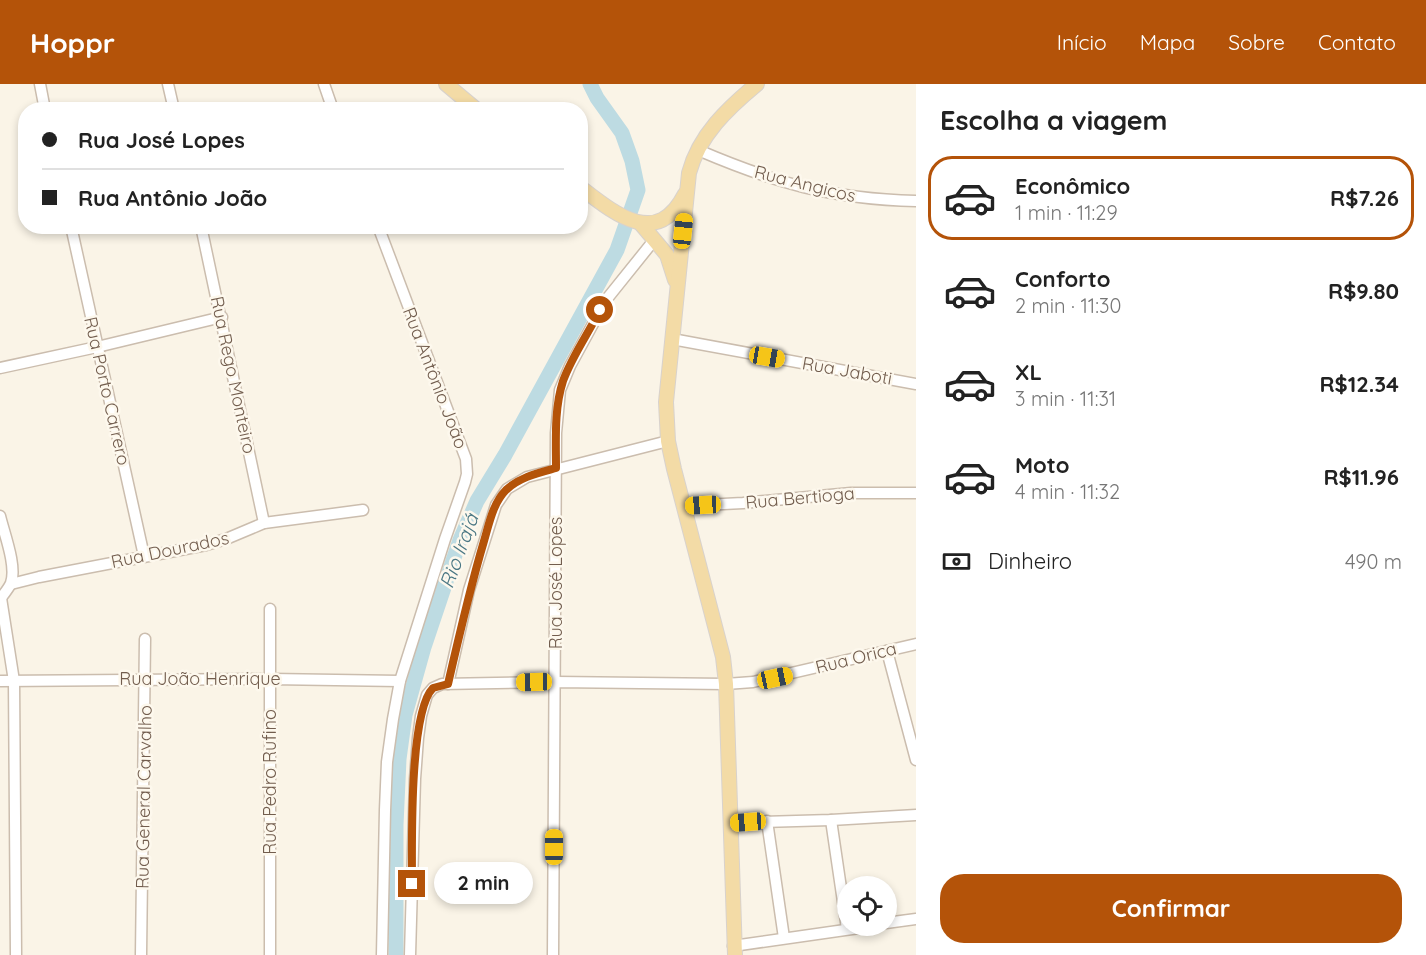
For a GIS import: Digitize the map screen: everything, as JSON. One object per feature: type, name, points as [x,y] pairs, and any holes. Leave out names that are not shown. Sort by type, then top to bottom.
[{"type":"main road","points":[[446,84],[467,102]]},
{"type":"main road","points":[[734,951],[726,684],[723,657],[668,441],[666,402],[687,190],[692,163],[710,130],[757,84]]},
{"type":"main road","points":[[633,221],[652,224],[668,216],[687,190]]},
{"type":"main road","points":[[588,193],[633,221],[655,239],[672,265],[677,292]]},
{"type":"street","points":[[40,84],[43,102]]},
{"type":"street","points":[[168,84],[172,102]]},
{"type":"street","points":[[324,84],[330,102]]},
{"type":"street","name":"Rua Angicos","points":[[698,150],[764,177],[794,186],[865,199],[916,201]]},
{"type":"street","name":"Rua Porto Carrero","points":[[73,234],[144,556]]},
{"type":"street","name":"Rua Rego Monteiro","points":[[203,234],[264,523]]},
{"type":"street","name":"Rua Antônio João","points":[[381,234],[467,466],[465,482],[400,681],[387,762],[382,955]]},
{"type":"street","name":"Rua José Lopes","points":[[553,955],[557,405],[564,378],[606,300],[655,239]]},
{"type":"street","points":[[0,368],[222,317]]},
{"type":"street","name":"Rua Jaboti","points":[[672,339],[916,384]]},
{"type":"street","points":[[448,684],[469,590],[496,505],[501,496],[517,482],[527,477],[668,441]]},
{"type":"street","name":"Rua Bertioga","points":[[684,506],[851,493],[916,493]]},
{"type":"street","name":"Rua Dourados","points":[[11,584],[25,579],[215,543],[264,523],[363,510]]},
{"type":"street","points":[[0,516],[12,564],[11,584],[0,598],[14,681],[16,955]]},
{"type":"street","name":"Rua Pedro Rufino","points":[[270,609],[270,955]]},
{"type":"street","name":"Rua General Carvalho","points":[[141,955],[145,639]]},
{"type":"street","name":"Rua Orica","points":[[726,684],[753,682],[916,644]]},
{"type":"street","points":[[887,651],[916,760]]},
{"type":"street","name":"Rua João Henrique","points":[[0,681],[271,679],[400,681]]},
{"type":"street","points":[[410,955],[415,779],[421,716],[427,695],[433,688],[448,684],[556,682],[726,684]]},
{"type":"street","points":[[730,823],[916,815]]},
{"type":"street","points":[[767,820],[784,938]]},
{"type":"street","points":[[831,820],[839,876]]},
{"type":"street","points":[[897,922],[916,919]]},
{"type":"street","points":[[734,951],[784,938],[837,930]]},
{"type":"waterway","name":"Rio Irajá","points":[[396,955],[396,825],[399,759],[405,715],[424,647],[460,540],[477,501],[505,455],[617,250],[638,190],[632,161],[622,133],[590,84]]},
{"type":"route","points":[[412,884],[415,779],[418,738],[425,701],[433,688],[448,684],[469,590],[486,534],[501,496],[517,482],[556,468],[555,433],[560,390],[600,310]]}]
